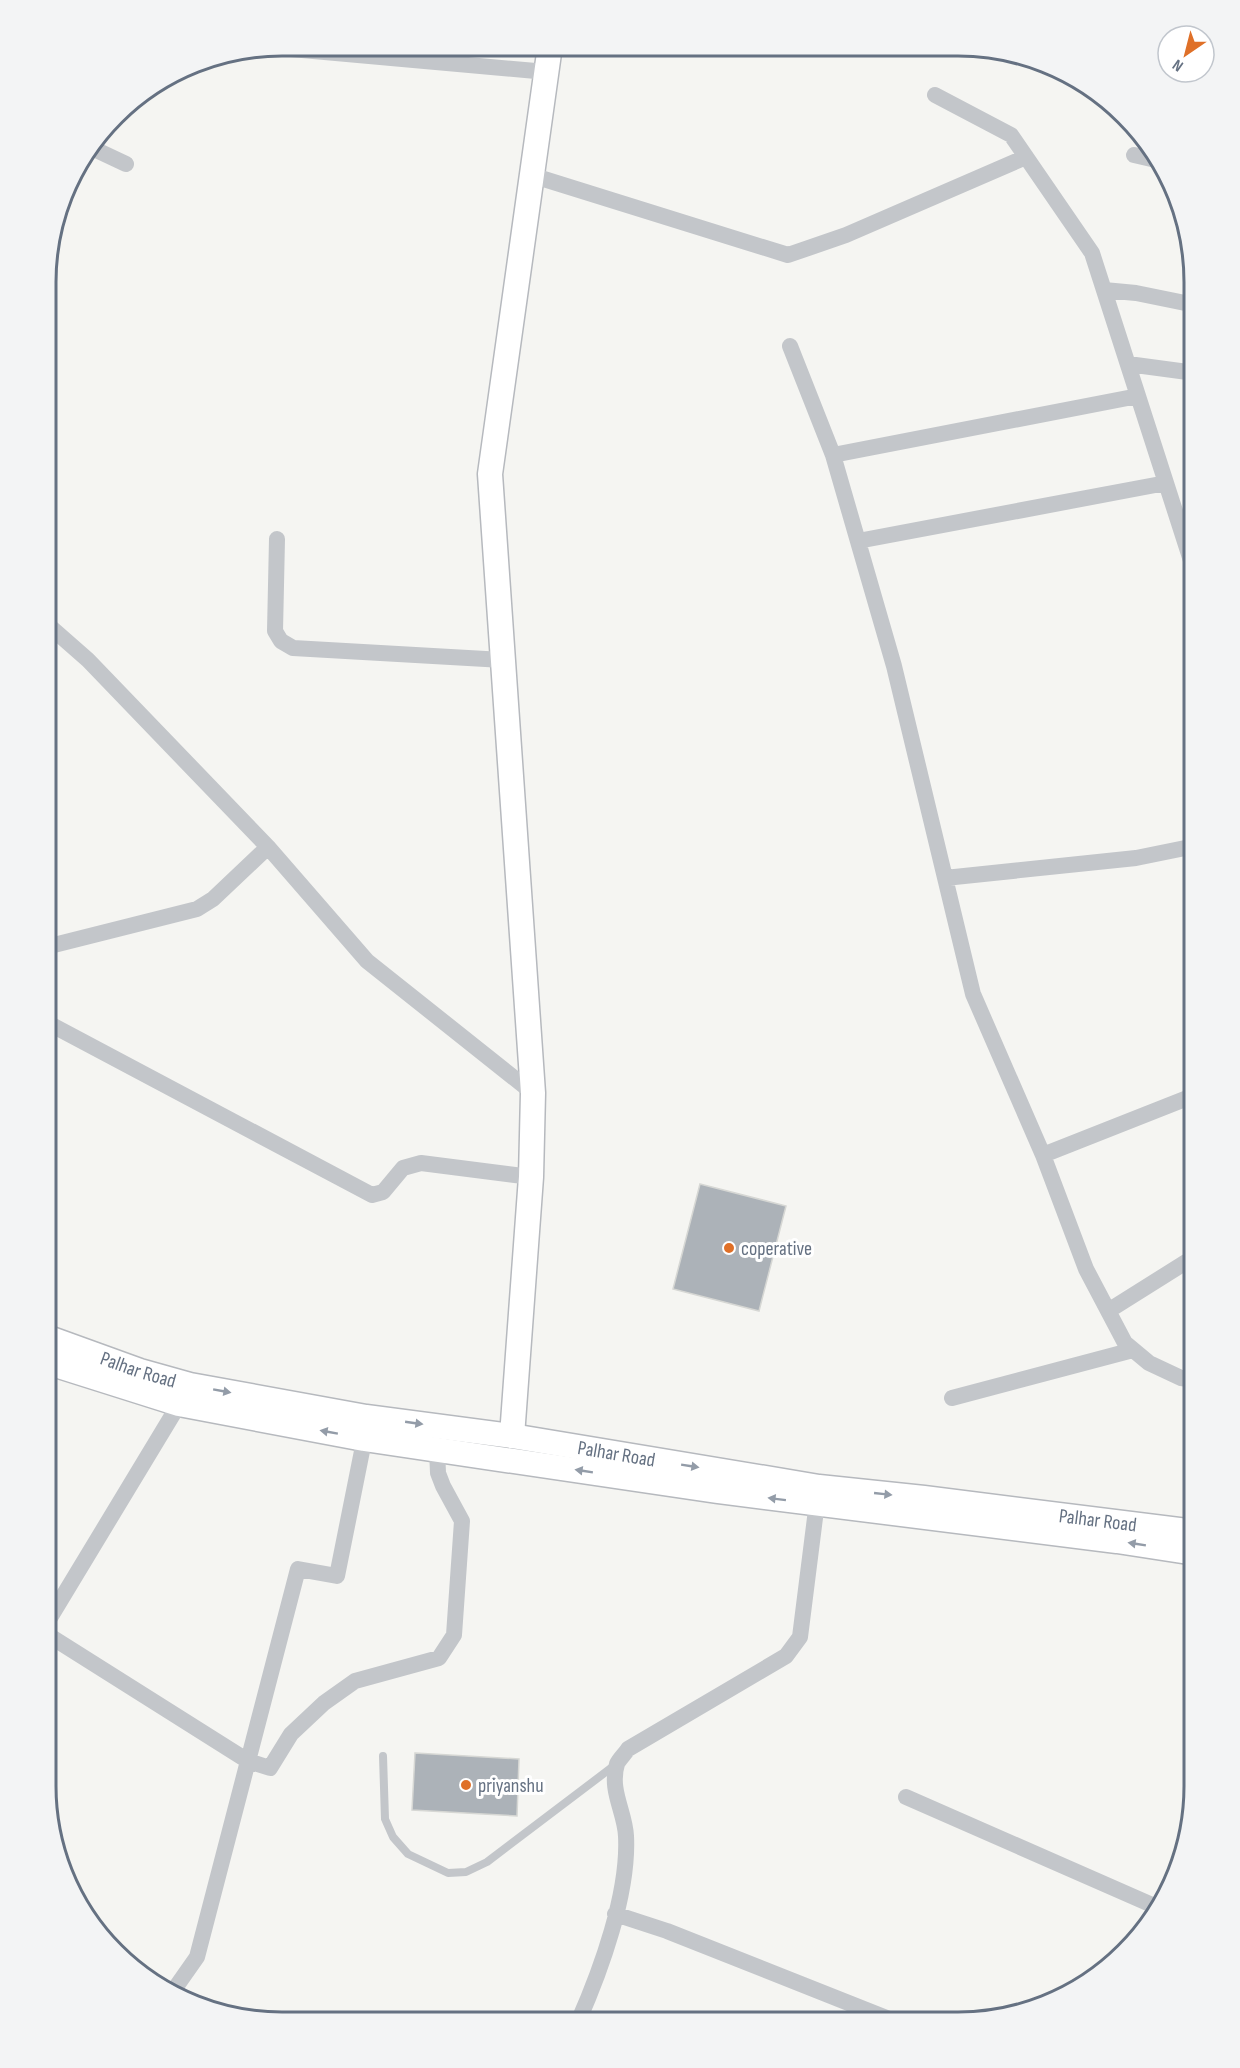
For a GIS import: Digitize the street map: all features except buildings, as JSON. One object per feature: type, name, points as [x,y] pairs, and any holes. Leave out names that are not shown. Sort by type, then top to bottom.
[{"type":"main road","points":[[512,1436],[531,1177],[533,1093],[490,474],[549,56]]},
{"type":"main road","name":"Palhar Road","points":[[56,1341],[140,1371],[184,1395]]},
{"type":"main road","name":"Palhar Road","points":[[56,1368],[184,1395],[365,1428],[437,1449],[717,1491],[947,1501],[1184,1531]]},
{"type":"main road","name":"Palhar Road","points":[[365,1428],[512,1436],[818,1495],[1184,1552]]},
{"type":"street","points":[[369,56],[547,72]]},
{"type":"street","points":[[934,95],[1011,135],[1092,253],[1184,539]]},
{"type":"street","points":[[98,151],[126,164]]},
{"type":"street","points":[[1134,155],[1147,158]]},
{"type":"street","points":[[531,175],[788,255],[846,235],[1026,157]]},
{"type":"street","points":[[1104,290],[1136,292],[1184,303]]},
{"type":"street","points":[[790,346],[833,455],[894,666],[973,994],[1043,1155],[1086,1269],[1125,1343],[1149,1363],[1184,1378]]},
{"type":"street","points":[[1128,364],[1184,372]]},
{"type":"street","points":[[833,455],[1138,396]]},
{"type":"street","points":[[858,541],[1166,483]]},
{"type":"street","points":[[277,539],[275,630],[281,641],[293,648],[503,660]]},
{"type":"street","points":[[56,633],[88,660],[268,847],[367,961],[533,1093]]},
{"type":"street","points":[[56,944],[197,909],[213,899],[268,847]]},
{"type":"street","points":[[945,878],[1136,858],[1184,848]]},
{"type":"street","points":[[56,1027],[372,1195],[383,1192],[403,1168],[422,1163],[531,1177]]},
{"type":"street","points":[[1043,1155],[1184,1099]]},
{"type":"street","points":[[1108,1311],[1184,1263]]},
{"type":"street","points":[[952,1398],[1133,1350]]},
{"type":"street","points":[[56,1608],[184,1395]]},
{"type":"street","points":[[176,1987],[197,1958],[298,1569],[337,1576],[365,1428]]},
{"type":"street","points":[[56,1641],[248,1761],[270,1768],[291,1734],[324,1703],[354,1681],[439,1658],[454,1635],[462,1521],[438,1473],[437,1449]]},
{"type":"street","points":[[582,2012],[594,1986],[623,1889],[627,1835],[615,1788],[618,1763],[628,1749],[786,1656],[800,1637],[818,1495]]},
{"type":"street","points":[[906,1797],[1151,1904]]},
{"type":"street","points":[[615,1914],[668,1930],[872,2012]]},
{"type":"lane","points":[[383,1756],[385,1819],[393,1837],[408,1854],[448,1873],[466,1872],[487,1862],[618,1763]]},
{"type":"place","name":"coperative","points":[[729,1248]]},
{"type":"place","name":"priyanshu","points":[[466,1785]]}]
